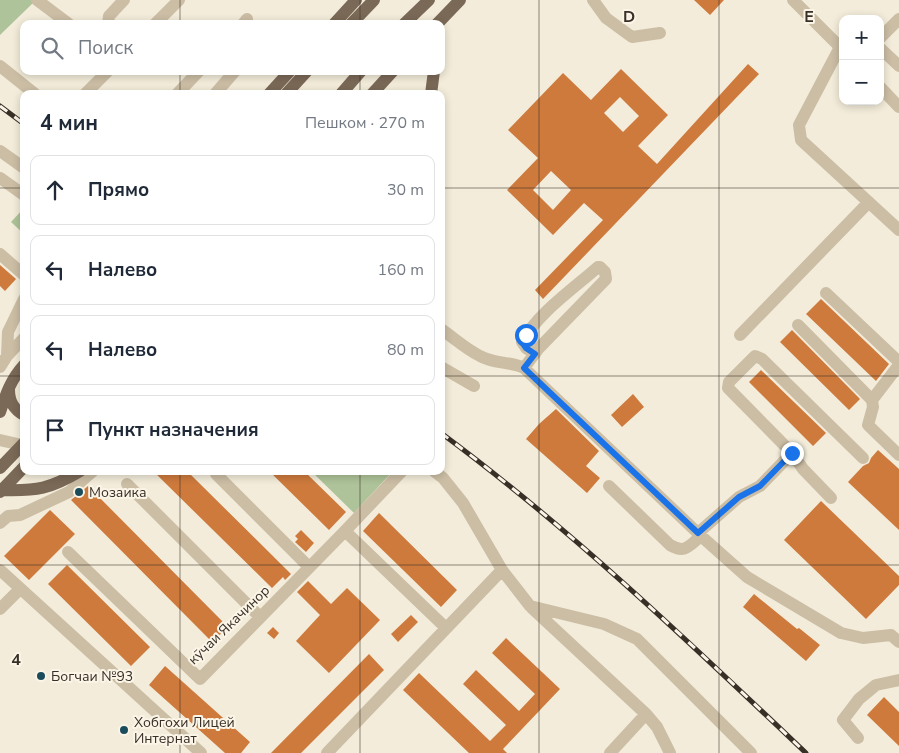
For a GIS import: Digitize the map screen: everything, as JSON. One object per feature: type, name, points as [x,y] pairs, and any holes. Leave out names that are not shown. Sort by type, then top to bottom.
[{"type":"main road","points":[[338,20],[356,0]]},
{"type":"main road","points":[[355,20],[374,0]]},
{"type":"main road","points":[[406,20],[412,0]]},
{"type":"main road","points":[[407,20],[428,0]]},
{"type":"main road","points":[[442,20],[460,0]]},
{"type":"main road","points":[[272,90],[286,75]]},
{"type":"main road","points":[[290,90],[303,75]]},
{"type":"main road","points":[[344,90],[358,75]]},
{"type":"main road","points":[[376,90],[389,75]]},
{"type":"main road","points":[[432,90],[433,75]]},
{"type":"main road","points":[[0,412],[9,386],[20,370]]},
{"type":"main road","points":[[9,386],[9,397],[13,407],[20,412]]},
{"type":"main road","points":[[0,468],[20,447]]},
{"type":"main road","points":[[1,491],[20,471]]},
{"type":"main road","points":[[1,491],[26,491],[51,487],[74,475]]},
{"type":"street","points":[[37,0],[64,20]]},
{"type":"street","points":[[108,20],[109,16],[124,0]]},
{"type":"street","points":[[160,20],[180,0]]},
{"type":"street","points":[[593,0],[606,18],[632,37],[660,33]]},
{"type":"street","points":[[793,0],[839,46]]},
{"type":"street","points":[[884,34],[899,19]]},
{"type":"street","points":[[839,52],[799,124],[800,140],[899,230]]},
{"type":"street","points":[[884,52],[899,66]]},
{"type":"street","points":[[0,66],[30,90]]},
{"type":"street","points":[[89,90],[104,75]]},
{"type":"street","points":[[181,90],[194,75]]},
{"type":"street","points":[[218,90],[232,75]]},
{"type":"street","points":[[884,91],[899,106]]},
{"type":"street","points":[[0,151],[20,165]]},
{"type":"street","points":[[0,178],[20,192]]},
{"type":"street","points":[[740,335],[869,202]]},
{"type":"street","points":[[0,254],[20,272]]},
{"type":"street","points":[[524,368],[606,279],[605,272],[600,267],[541,317],[526,335],[522,342],[526,348],[535,354]]},
{"type":"street","points":[[826,293],[899,364],[872,400]]},
{"type":"street","points":[[2,364],[8,332],[20,307]]},
{"type":"street","points":[[798,325],[872,400],[873,407],[868,425],[899,455]]},
{"type":"street","points":[[445,332],[480,356],[498,362],[513,363],[524,368],[747,577],[840,633],[863,638],[897,634]]},
{"type":"street","points":[[2,364],[20,343]]},
{"type":"street","points":[[831,498],[803,469],[792,453],[728,388],[729,382],[755,356],[762,358],[863,458]]},
{"type":"street","points":[[445,369],[474,386]]},
{"type":"street","points":[[0,440],[20,443]]},
{"type":"street","points":[[609,486],[670,545],[678,550],[683,550],[739,497],[760,486],[792,453]]},
{"type":"street","points":[[0,524],[8,516],[20,515],[69,492],[88,475]]},
{"type":"street","points":[[217,475],[309,567]]},
{"type":"street","name":"кӯчаи Якачинор","points":[[68,552],[200,679],[399,475]]},
{"type":"street","points":[[439,475],[463,503],[502,570],[530,606],[646,714],[657,727],[670,753]]},
{"type":"street","points":[[127,484],[260,617]]},
{"type":"street","points":[[345,530],[446,628]]},
{"type":"street","points":[[0,570],[201,753]]},
{"type":"street","points":[[327,753],[502,570]]},
{"type":"street","points":[[0,609],[20,589]]},
{"type":"street","points":[[530,606],[604,624],[637,639],[751,753]]},
{"type":"street","points":[[858,738],[843,720],[859,699],[876,685],[899,680]]},
{"type":"street","points":[[610,753],[646,714]]},
{"type":"green space","points":[[0,0],[32,0],[34,2],[0,35]]},
{"type":"green space","points":[[20,212],[20,230],[11,222]]},
{"type":"green space","points":[[315,475],[389,475],[354,513]]},
{"type":"building","points":[[694,0],[724,0],[710,15]]},
{"type":"building","points":[[748,64],[759,74],[543,299],[535,290],[603,220],[584,203],[553,235],[507,190],[538,158],[508,130],[563,73],[591,100],[621,69],[668,115],[638,146],[657,164]],"holes":[[[620,97],[639,116],[623,132],[604,113]],[[551,171],[571,190],[553,210],[533,190]]]},
{"type":"building","points":[[0,265],[16,279],[5,291],[0,286]]},
{"type":"building","points":[[821,299],[889,364],[876,381],[806,314]]},
{"type":"building","points":[[792,330],[860,399],[849,410],[780,342]]},
{"type":"building","points":[[761,370],[826,433],[813,446],[749,382]]},
{"type":"building","points":[[633,394],[644,407],[622,427],[611,415]]},
{"type":"building","points":[[556,409],[599,451],[586,466],[600,478],[587,493],[526,439]]},
{"type":"building","points":[[878,450],[899,469],[899,530],[848,482],[863,466],[869,463]]},
{"type":"building","points":[[157,475],[191,475],[291,574],[285,580],[283,577],[272,588]]},
{"type":"building","points":[[273,475],[308,475],[346,512],[329,530]]},
{"type":"building","points":[[88,486],[228,627],[212,642],[71,500]]},
{"type":"building","points":[[821,501],[899,576],[899,585],[866,619],[784,540]]},
{"type":"building","points":[[50,510],[75,534],[29,580],[4,556]]},
{"type":"building","points":[[379,513],[457,590],[441,607],[363,531]]},
{"type":"building","points":[[301,530],[314,543],[306,552],[295,542],[298,539],[295,536]]},
{"type":"building","points":[[67,565],[150,647],[131,666],[48,584]]},
{"type":"building","points":[[308,581],[331,604],[347,588],[380,620],[329,673],[296,641],[320,615],[297,592]]},
{"type":"building","points":[[754,594],[820,645],[806,661],[743,607]]},
{"type":"building","points":[[411,615],[418,622],[398,642],[391,634]]},
{"type":"building","points":[[273,627],[279,633],[274,639],[267,633]]},
{"type":"building","points":[[506,638],[560,689],[503,749],[507,753],[469,753],[403,690],[419,673],[490,741],[506,725],[463,684],[476,670],[519,711],[535,694],[492,653]]},
{"type":"building","points":[[369,654],[384,670],[301,753],[271,753]]},
{"type":"building","points":[[165,666],[250,742],[241,753],[225,753],[149,685]]},
{"type":"building","points":[[884,697],[899,712],[899,746],[867,715]]},
{"type":"railway","points":[[0,106],[20,121]]},
{"type":"railway","points":[[445,436],[583,547],[673,628],[806,753]]},
{"type":"place","name":"Мозаика","points":[[79,492]]},
{"type":"place","name":"Богчаи №93","points":[[41,676]]},
{"type":"place","name":"Хобгохи Лицей Интернат","points":[[124,730]]},
{"type":"route","points":[[526,335],[522,342],[526,348],[535,354],[524,368],[698,533],[739,497],[760,486],[792,453]]}]
